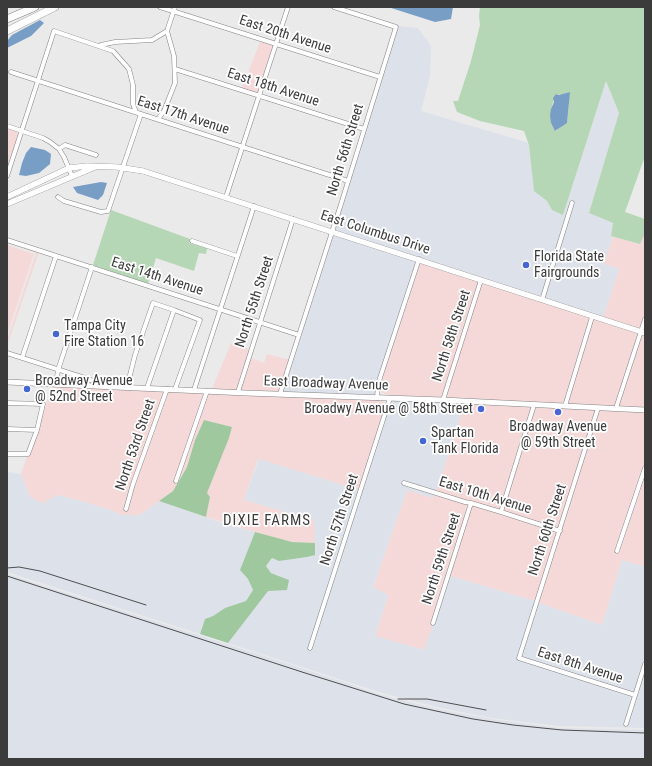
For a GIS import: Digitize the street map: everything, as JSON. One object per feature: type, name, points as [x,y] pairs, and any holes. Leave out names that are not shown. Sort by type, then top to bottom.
[{"type":"highway","points":[[7,19],[35,7]]},
{"type":"highway","points":[[7,31],[55,7]]},
{"type":"main road","name":"East Columbus Drive","points":[[7,197],[69,168],[87,166],[124,167],[150,173],[226,197],[643,333]]},
{"type":"main road","name":"East Columbus Drive","points":[[7,204],[95,167]]},
{"type":"street","name":"East 20th Avenue","points":[[160,7],[174,9],[276,44],[380,77]]},
{"type":"street","points":[[226,197],[288,7]]},
{"type":"street","name":"North 56th Street","points":[[280,394],[333,232],[396,27],[334,7]]},
{"type":"street","points":[[158,119],[171,97],[175,83],[174,56],[167,31],[174,9]]},
{"type":"street","points":[[7,176],[54,31],[113,50],[129,69],[133,85],[133,104],[136,112]]},
{"type":"street","points":[[101,45],[115,42],[152,40],[167,31]]},
{"type":"street","points":[[113,50],[115,42]]},
{"type":"street","name":"East 18th Avenue","points":[[175,69],[364,128]]},
{"type":"street","name":"East 17th Avenue","points":[[12,72],[348,180]]},
{"type":"street","points":[[58,197],[101,212],[107,212],[124,167],[141,114]]},
{"type":"street","points":[[7,126],[43,138],[59,149],[72,176]]},
{"type":"street","points":[[59,149],[65,145],[96,155]]},
{"type":"street","points":[[542,300],[572,203]]},
{"type":"street","points":[[194,390],[254,206]]},
{"type":"street","name":"North 55th Street","points":[[238,392],[293,219]]},
{"type":"street","name":"East 14th Avenue","points":[[7,240],[299,335]]},
{"type":"street","points":[[192,241],[237,256]]},
{"type":"street","points":[[22,358],[56,256]]},
{"type":"street","points":[[377,398],[378,384],[418,259]]},
{"type":"street","points":[[56,384],[58,370],[92,267]]},
{"type":"street","name":"North 58th Street","points":[[443,400],[481,280]]},
{"type":"street","points":[[127,387],[135,355],[153,303],[200,320],[175,389]]},
{"type":"street","points":[[147,388],[174,310]]},
{"type":"street","points":[[565,406],[592,317]]},
{"type":"street","points":[[616,408],[643,333],[645,319]]},
{"type":"street","points":[[7,354],[101,383],[106,387]]},
{"type":"street","name":"East Broadway Avenue","points":[[7,382],[645,410]]},
{"type":"street","name":"North 53rd Street","points":[[126,508],[167,389]]},
{"type":"street","points":[[176,481],[206,391]]},
{"type":"street","name":"North 57th Street","points":[[310,648],[390,398]]},
{"type":"street","points":[[7,403],[44,404],[37,430],[28,454],[7,454]]},
{"type":"street","points":[[501,512],[534,405]]},
{"type":"street","name":"North 60th Street","points":[[519,658],[598,408]]},
{"type":"street","points":[[7,429],[37,430]]},
{"type":"street","points":[[617,551],[645,468]]},
{"type":"street","name":"East 10th Avenue","points":[[404,483],[560,531]]},
{"type":"street","name":"North 59th Street","points":[[433,623],[471,503]]},
{"type":"street","name":"East 8th Avenue","points":[[519,658],[635,695]]},
{"type":"street","points":[[626,724],[645,664]]},
{"type":"shaded area","points":[[398,26],[418,28],[431,46],[430,76],[421,111],[529,143],[534,190],[547,201],[552,210],[563,215],[606,81],[619,113],[589,213],[613,223],[611,236],[613,236],[604,264],[619,269],[603,318],[544,298],[574,201],[571,201],[541,297],[335,230]]},
{"type":"shaded area","points":[[260,42],[274,45],[258,93],[242,88]]},
{"type":"shaded area","points":[[7,128],[19,133],[7,170]]},
{"type":"shaded area","points":[[645,233],[645,313],[640,329],[603,318],[619,269],[604,264],[613,236],[640,244]]},
{"type":"shaded area","points":[[334,234],[416,261],[376,383],[375,395],[283,392]]},
{"type":"shaded area","points":[[7,242],[39,252],[7,346],[7,340],[36,253]]},
{"type":"shaded area","points":[[7,245],[34,254],[7,335]]},
{"type":"shaded area","points":[[421,262],[479,281],[442,398],[390,396],[379,391],[380,384]]},
{"type":"shaded area","points":[[482,282],[590,318],[563,404],[446,398]]},
{"type":"shaded area","points":[[593,319],[639,333],[615,406],[567,404]]},
{"type":"shaded area","points":[[642,335],[645,335],[645,408],[618,406]]},
{"type":"shaded area","points":[[231,343],[250,349],[237,390],[212,389]]},
{"type":"shaded area","points":[[267,354],[290,360],[279,391],[240,390],[251,358],[264,363]]},
{"type":"shaded area","points":[[52,386],[165,391],[131,483],[124,510],[127,511],[135,484],[169,391],[204,393],[174,482],[177,484],[173,491],[140,515],[121,515],[88,503],[58,495],[44,504],[30,497],[21,474],[27,456],[30,455]]},
{"type":"shaded area","points":[[208,393],[378,400],[386,403],[359,490],[258,459],[244,500],[315,520],[315,543],[292,542],[275,538],[206,517],[210,497],[207,493],[232,427],[204,420],[195,440],[187,467],[178,481]]},
{"type":"shaded area","points":[[391,400],[465,403],[436,491],[402,481],[401,484],[434,495],[433,498],[407,490],[373,587],[388,595],[375,636],[424,650],[450,576],[535,601],[517,659],[632,697],[624,726],[627,727],[645,670],[645,728],[559,726],[491,718],[437,707],[382,693],[228,643],[268,590],[281,576],[271,573],[266,566],[272,558],[279,561],[307,557],[315,554],[314,520],[244,500],[259,459],[359,490],[308,649],[311,650]]},
{"type":"shaded area","points":[[465,403],[531,407],[499,509],[436,491]]},
{"type":"shaded area","points":[[535,407],[596,410],[559,529],[503,510]]},
{"type":"shaded area","points":[[599,410],[645,412],[645,463],[615,552],[619,553],[645,474],[645,567],[622,560],[602,625],[539,603]]},
{"type":"shaded area","points":[[7,472],[21,474],[30,497],[44,504],[46,501],[58,495],[88,503],[121,515],[140,515],[159,501],[222,523],[255,532],[240,570],[248,579],[253,590],[246,601],[225,608],[213,616],[205,619],[200,634],[7,572]]},
{"type":"shaded area","points":[[407,490],[433,498],[434,495],[468,505],[431,624],[433,625],[425,650],[375,637],[388,595],[373,588]]},
{"type":"shaded area","points":[[472,505],[557,533],[535,601],[450,576]]},
{"type":"shaded area","points":[[622,560],[645,567],[645,658],[634,693],[521,656],[539,603],[602,625]]},
{"type":"shaded area","points":[[7,574],[382,695],[437,709],[491,719],[559,728],[645,730],[645,759],[7,759]]},
{"type":"green space","points":[[480,7],[645,7],[645,156],[625,212],[645,219],[645,233],[640,244],[611,236],[613,223],[589,213],[619,113],[606,81],[563,215],[552,210],[547,201],[534,191],[529,145],[524,131],[480,121],[457,112],[453,101],[458,101],[471,61],[480,25]],"holes":[[[569,92],[567,123],[556,131],[551,123],[552,105],[556,94],[563,95]]]},
{"type":"green space","points":[[111,210],[190,239],[189,243],[207,248],[206,254],[199,253],[194,271],[156,258],[148,284],[93,265]]},
{"type":"green space","points":[[204,420],[232,427],[207,493],[210,497],[206,517],[159,501],[173,491],[187,467],[195,440]]},
{"type":"green space","points":[[255,532],[292,542],[315,543],[315,555],[279,561],[272,558],[266,566],[271,573],[289,580],[287,590],[268,591],[228,643],[200,634],[205,619],[213,616],[225,608],[246,601],[253,590],[248,579],[240,570]]},
{"type":"water","points":[[388,7],[453,7],[451,19],[435,22]]},
{"type":"water","points":[[40,20],[44,23],[31,36],[7,48],[7,41],[12,35]]},
{"type":"water","points":[[570,92],[567,123],[555,131],[551,123],[550,115],[554,102],[553,98],[556,94],[559,95]]},
{"type":"water","points":[[31,147],[45,150],[51,154],[50,164],[39,173],[26,176],[19,175],[26,153]]},
{"type":"water","points":[[101,182],[107,183],[103,195],[98,200],[77,193],[73,187]]},
{"type":"railway","points":[[7,568],[19,567],[40,571],[146,605]]},
{"type":"railway","points":[[7,576],[404,704],[473,719],[513,725],[562,730],[645,733]]},
{"type":"railway","points":[[398,699],[427,699],[486,710]]},
{"type":"place","name":"Florida State Fairgrounds","points":[[526,265]]},
{"type":"place","name":"Tampa City Fire Station 16","points":[[56,334]]},
{"type":"place","name":"Broadway Avenue @ 52nd Street","points":[[27,389]]},
{"type":"place","name":"Broadwy Avenue @ 58th Street","points":[[481,409]]},
{"type":"place","name":"Broadway Avenue @ 59th Street","points":[[558,412]]},
{"type":"place","name":"Spartan Tank Florida","points":[[423,441]]},
{"type":"district","name":"DIXIE FARMS","points":[[267,521]]}]
